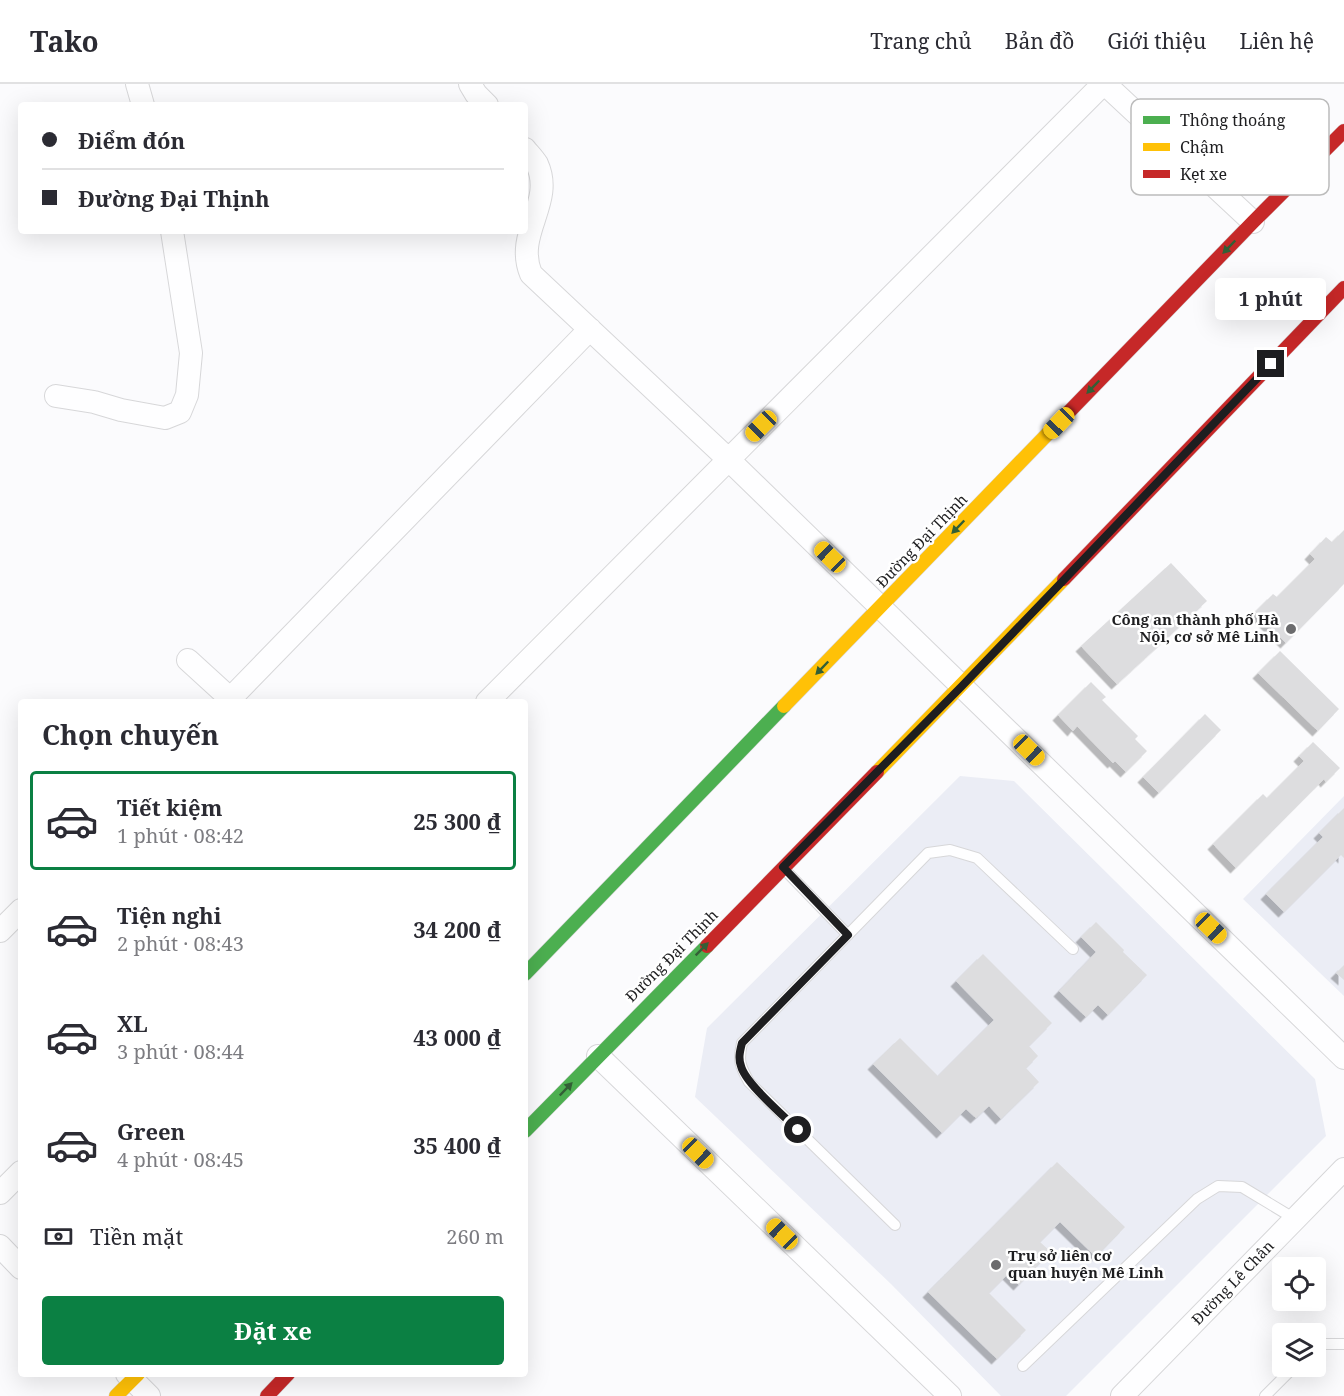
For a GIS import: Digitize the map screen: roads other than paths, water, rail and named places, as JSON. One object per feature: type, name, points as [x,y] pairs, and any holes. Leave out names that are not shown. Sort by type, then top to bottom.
[{"type":"street","points":[[137,84],[142,102]]},
{"type":"street","points":[[471,84],[476,94],[484,102]]},
{"type":"street","points":[[490,699],[1104,84],[1131,109]]},
{"type":"street","name":"Đường Đại Thịnh","points":[[1329,146],[1344,131]]},
{"type":"street","points":[[528,153],[536,164],[542,183],[541,198],[527,245],[527,263],[531,274],[728,459],[1344,1058]]},
{"type":"street","points":[[1224,195],[1253,222]]},
{"type":"street","name":"Đường Đại Thịnh","points":[[528,964],[881,607],[1280,195]]},
{"type":"street","points":[[56,396],[165,418],[180,412],[187,395],[191,353],[172,234]]},
{"type":"street","name":"Đường Đại Thịnh","points":[[528,1128],[1341,296]]},
{"type":"street","points":[[232,699],[590,329]]},
{"type":"street","points":[[188,660],[228,699]]},
{"type":"street","points":[[0,931],[18,913]]},
{"type":"street","points":[[598,1056],[950,1396]]},
{"type":"street","name":"Đường Lê Chân","points":[[1122,1396],[1344,1169]]},
{"type":"street","points":[[0,1193],[18,1175]]},
{"type":"street","points":[[0,1246],[18,1265]]},
{"type":"street","points":[[116,1396],[131,1377]]},
{"type":"street","points":[[133,1377],[148,1396]]},
{"type":"street","points":[[267,1396],[285,1377]]},
{"type":"lane","points":[[895,1225],[749,1082],[741,1068],[739,1056],[742,1043],[928,853],[950,850],[977,858],[1072,949]]},
{"type":"lane","points":[[783,867],[848,935]]},
{"type":"lane","points":[[1023,1366],[1197,1199],[1218,1186],[1242,1188],[1295,1219]]},
{"type":"lane","points":[[1326,1344],[1344,1344]]},
{"type":"lane","points":[[1265,1396],[1284,1377]]},
{"type":"place","name":"Công an thành phố Hà Nội, cơ sở Mê Linh","points":[[1291,629]]},
{"type":"place","name":"Trụ sở liên cơ quan huyện Mê Linh","points":[[996,1265]]}]
